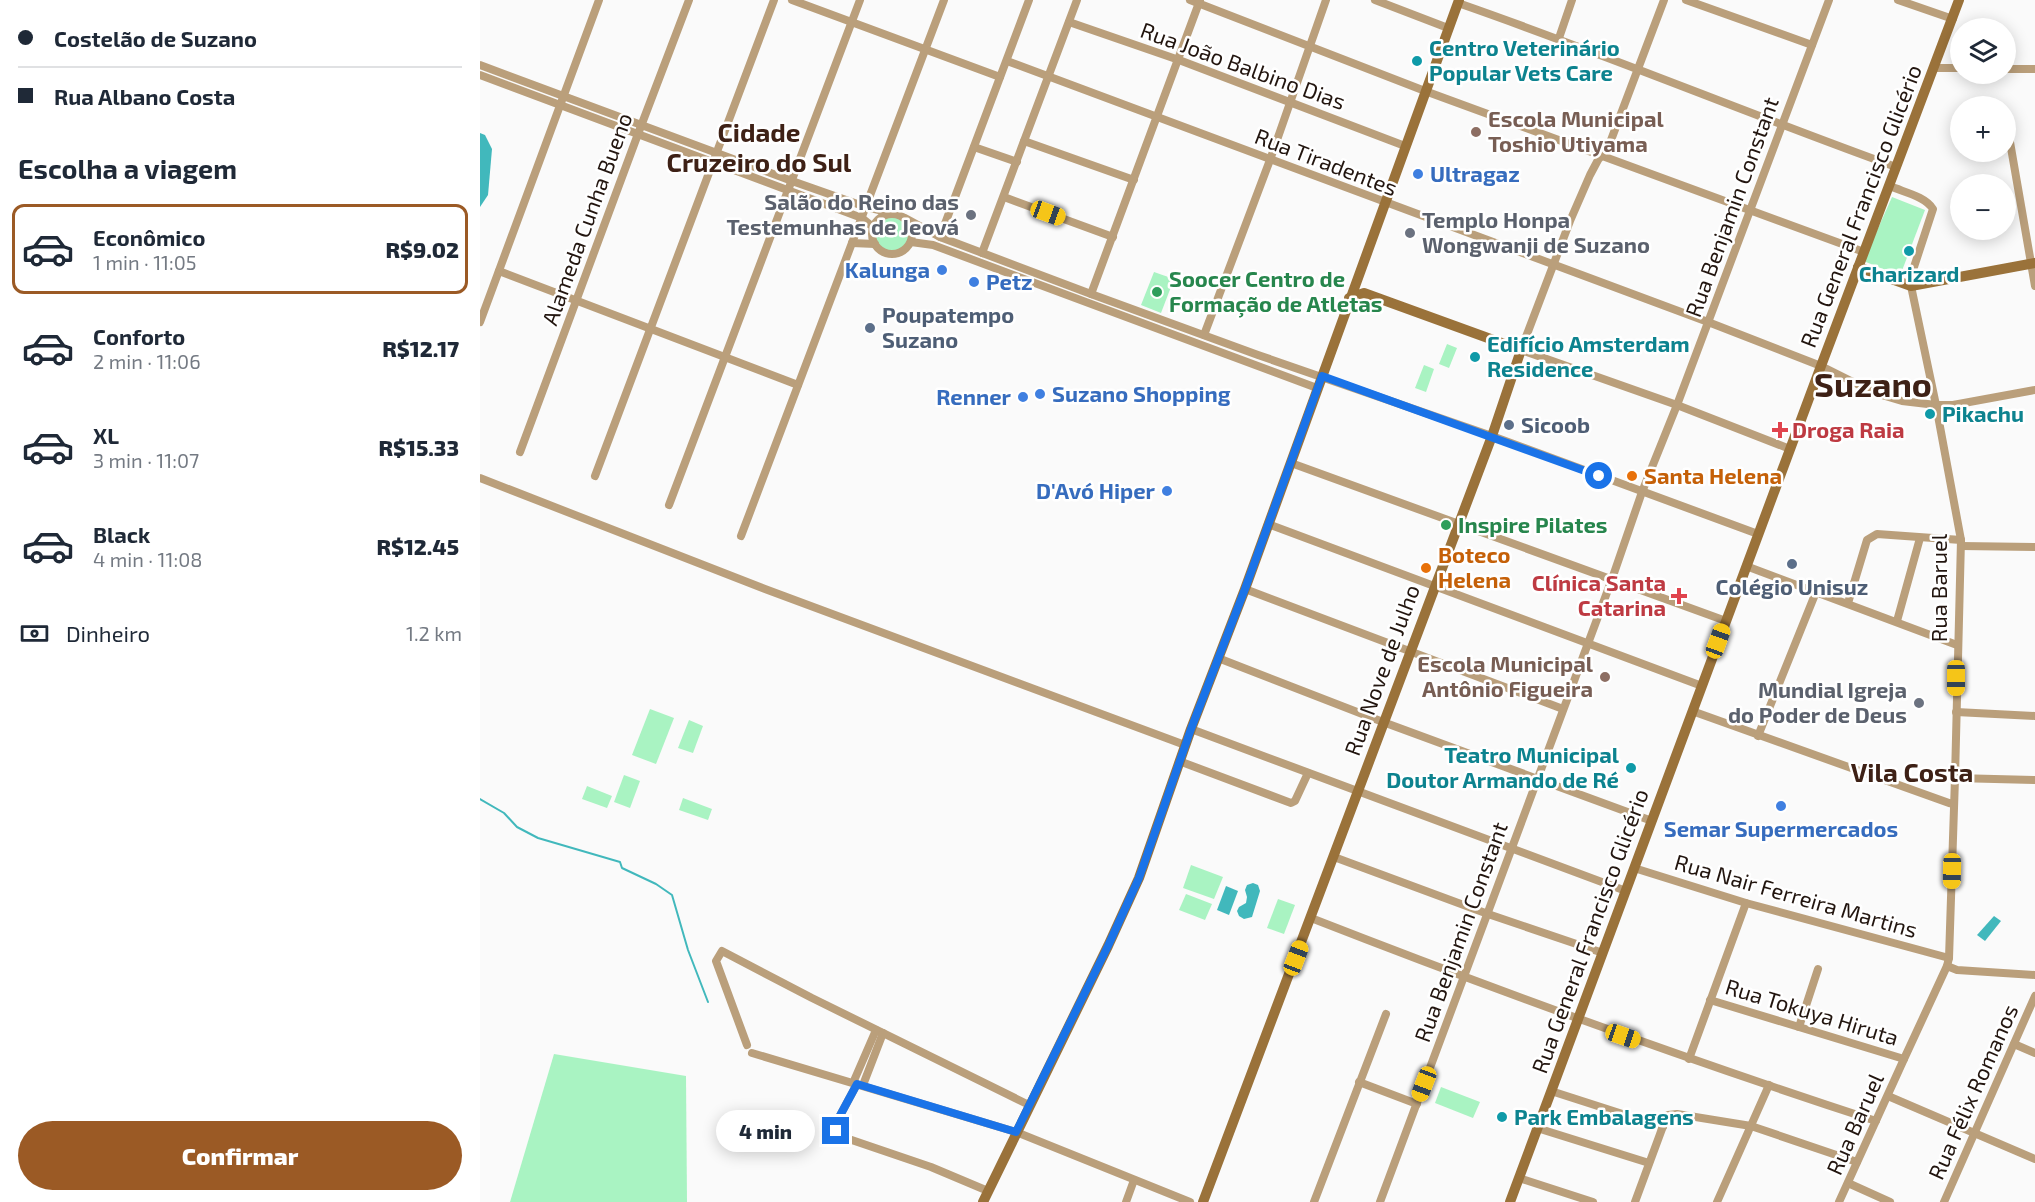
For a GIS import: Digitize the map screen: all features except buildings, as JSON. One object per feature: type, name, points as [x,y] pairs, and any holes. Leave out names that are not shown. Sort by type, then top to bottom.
[{"type":"main road","name":"Rua General Francisco Glicério","points":[[1954,18],[1959,0]]},
{"type":"main road","points":[[983,1202],[1144,866],[1179,761],[1245,589],[1458,1]]},
{"type":"main road","name":"Rua General Francisco Glicério","points":[[1510,1202],[1790,448],[1950,28]]},
{"type":"main road","points":[[1858,267],[1911,286],[2033,263]]},
{"type":"main road","points":[[1357,278],[1364,293]]},
{"type":"main road","points":[[1349,298],[1364,293],[1521,350]]},
{"type":"main road","name":"Rua Nove de Julho","points":[[1203,1202],[1492,436],[1521,350]]},
{"type":"street","points":[[480,322],[599,0]]},
{"type":"street","name":"Alameda Cunha Bueno","points":[[520,452],[689,0]]},
{"type":"street","points":[[595,476],[774,0]]},
{"type":"street","points":[[792,0],[1000,77]]},
{"type":"street","points":[[669,505],[860,0]]},
{"type":"street","points":[[741,536],[944,0]]},
{"type":"street","points":[[940,237],[1029,0]]},
{"type":"street","points":[[982,253],[1077,0]]},
{"type":"street","points":[[1190,0],[1425,91],[1864,252]]},
{"type":"street","points":[[1204,336],[1270,160],[1326,0]]},
{"type":"street","points":[[1375,0],[1448,28]]},
{"type":"street","points":[[1559,38],[1572,0]]},
{"type":"street","name":"Rua Nove de Julho","points":[[1521,350],[1552,265],[1590,175],[1608,148],[1664,0]]},
{"type":"street","points":[[1686,0],[1812,45]]},
{"type":"street","name":"Rua Benjamin Constant","points":[[1380,1202],[1612,579],[1642,492],[1677,405],[1828,0]]},
{"type":"street","points":[[1898,0],[1950,19]]},
{"type":"street","points":[[1458,1],[1896,167]]},
{"type":"street","points":[[1091,294],[1200,2]]},
{"type":"street","name":"Rua João Balbino Dias","points":[[1069,22],[1179,60],[1405,146]]},
{"type":"street","name":"Rua Tiradentes","points":[[1007,61],[1708,322],[1821,366],[1858,386],[1886,397],[1936,405],[1953,405],[2035,390]]},
{"type":"street","points":[[480,65],[563,96],[712,161],[862,218],[873,227]]},
{"type":"street","points":[[1934,68],[1950,68]]},
{"type":"street","points":[[2016,69],[2035,69]]},
{"type":"street","points":[[480,75],[560,105],[716,152],[866,207],[892,213],[940,237],[1204,336],[1492,436],[1758,534]]},
{"type":"street","points":[[1024,141],[1134,180]]},
{"type":"street","points":[[974,147],[1017,162]]},
{"type":"street","points":[[2014,162],[2033,263],[2035,286]]},
{"type":"street","points":[[1890,186],[1929,202],[1933,209],[1913,270],[1911,286]]},
{"type":"street","points":[[1004,197],[1113,237]]},
{"type":"street","points":[[892,213],[880,217],[873,227],[875,244],[883,251],[896,254],[911,242],[912,229],[904,218]]},
{"type":"street","points":[[911,242],[933,245],[1317,388]]},
{"type":"street","points":[[852,243],[875,244]]},
{"type":"street","points":[[499,271],[798,385]]},
{"type":"street","name":"Rua Baruel","points":[[1839,1202],[1948,962],[1961,543],[1936,405],[1911,286]]},
{"type":"street","points":[[1521,350],[1790,448]]},
{"type":"street","points":[[1291,462],[1726,621]]},
{"type":"street","points":[[480,478],[765,589],[1185,745]]},
{"type":"street","points":[[1268,524],[1702,686]]},
{"type":"street","points":[[1848,603],[1867,540],[1877,534],[1961,543],[2035,547]]},
{"type":"street","points":[[1897,621],[1920,538]]},
{"type":"street","points":[[1746,566],[1958,645]]},
{"type":"street","points":[[1245,589],[1563,709]]},
{"type":"street","points":[[1758,736],[1816,592]]},
{"type":"street","points":[[1218,658],[1536,780],[1652,820]]},
{"type":"street","points":[[1692,711],[1954,804]]},
{"type":"street","points":[[1956,712],[2035,716]]},
{"type":"street","points":[[1191,729],[1626,891]]},
{"type":"street","points":[[1179,761],[1291,803],[1296,801],[1308,773]]},
{"type":"street","points":[[1955,778],[2035,780]]},
{"type":"street","points":[[1334,857],[1488,914],[1603,953]]},
{"type":"street","name":"Rua Nair Ferreira Martins","points":[[1634,868],[1948,962],[1957,970],[2035,975]]},
{"type":"street","points":[[1689,1059],[1746,903]]},
{"type":"street","points":[[1311,918],[1464,978],[1689,1059],[1876,1121]]},
{"type":"street","points":[[747,1045],[716,961],[722,951],[1029,1105]]},
{"type":"street","points":[[1799,1027],[1818,969]]},
{"type":"street","name":"Rua Félix Romanos","points":[[1944,1202],[2035,996]]},
{"type":"street","name":"Rua Tokuya Hiruta","points":[[1710,1000],[1904,1059]]},
{"type":"street","points":[[1314,1202],[1386,1014]]},
{"type":"street","points":[[880,1031],[858,1084],[836,1123],[837,1135],[931,1167],[988,1191]]},
{"type":"street","points":[[2014,1044],[2035,1053]]},
{"type":"street","points":[[752,1053],[1016,1132],[1191,1202]]},
{"type":"street","points":[[1359,1082],[1417,1104]]},
{"type":"street","points":[[1717,1202],[1769,1085]]},
{"type":"street","points":[[1551,1091],[1663,1126]]},
{"type":"street","points":[[1888,1096],[2035,1159]]},
{"type":"street","points":[[1635,1202],[1668,1115],[1677,1113],[1751,1126],[1857,1162]]},
{"type":"street","points":[[1538,1128],[1649,1163]]},
{"type":"street","points":[[1519,1178],[1593,1202]]},
{"type":"street","points":[[1126,1202],[1134,1180]]},
{"type":"street","points":[[1848,1183],[1890,1202]]},
{"type":"green space","points":[[1892,197],[1925,210],[1900,276],[1864,260]]},
{"type":"green space","points":[[892,217],[904,222],[909,234],[904,246],[892,251],[880,246],[875,234],[880,222]]},
{"type":"green space","name":"Soocer Centro de Formação de Atletas","points":[[1154,272],[1174,279],[1161,313],[1141,305]]},
{"type":"green space","points":[[1447,344],[1457,348],[1449,368],[1439,364]]},
{"type":"green space","points":[[1424,365],[1434,369],[1426,392],[1415,388]]},
{"type":"green space","points":[[650,709],[674,718],[656,764],[632,755]]},
{"type":"green space","points":[[689,720],[703,726],[693,753],[678,748]]},
{"type":"green space","points":[[624,775],[640,781],[630,808],[614,802]]},
{"type":"green space","points":[[587,786],[612,796],[607,808],[582,799]]},
{"type":"green space","points":[[683,798],[712,809],[708,820],[679,810]]},
{"type":"green space","points":[[1191,865],[1223,877],[1214,899],[1183,888]]},
{"type":"green space","points":[[1186,894],[1212,904],[1205,920],[1179,910]]},
{"type":"green space","points":[[1278,899],[1295,905],[1284,934],[1267,928]]},
{"type":"green space","points":[[554,1054],[686,1076],[687,1202],[510,1202]]},
{"type":"green space","points":[[1441,1087],[1480,1102],[1473,1118],[1435,1103]]},
{"type":"water","points":[[480,133],[485,135],[492,149],[488,195],[480,207]]},
{"type":"water","points":[[1253,883],[1258,885],[1260,891],[1252,917],[1244,919],[1237,911],[1246,903],[1247,885]]},
{"type":"water","points":[[1226,886],[1238,891],[1229,915],[1217,910]]},
{"type":"water","points":[[1994,916],[2001,921],[1985,941],[1977,935]]},
{"type":"waterway","points":[[480,799],[504,813],[517,827],[538,838],[620,862],[622,868],[656,884],[672,895],[688,950],[708,1002]]},
{"type":"place","name":"Centro Veterinário Popular Vets Care","points":[[1417,61]]},
{"type":"place","name":"Escola Municipal Toshio Utiyama","points":[[1476,132]]},
{"type":"place","name":"Ultragaz","points":[[1418,174]]},
{"type":"place","name":"Salão do Reino das Testemunhas de Jeová","points":[[971,215]]},
{"type":"place","name":"Templo Honpa Wongwanji de Suzano","points":[[1410,233]]},
{"type":"place","name":"Charizard","points":[[1909,251]]},
{"type":"place","name":"Kalunga","points":[[942,270]]},
{"type":"place","name":"Petz","points":[[974,282]]},
{"type":"place","name":"Soocer Centro de Formação de Atletas","points":[[1157,292]]},
{"type":"place","name":"Poupatempo Suzano","points":[[870,328]]},
{"type":"place","name":"Edifício Amsterdam Residence","points":[[1475,357]]},
{"type":"place","name":"Suzano Shopping","points":[[1040,394]]},
{"type":"place","name":"Renner","points":[[1023,397]]},
{"type":"place","name":"Pikachu","points":[[1930,414]]},
{"type":"place","name":"Sicoob","points":[[1509,425]]},
{"type":"place","name":"Droga Raia","points":[[1780,430]]},
{"type":"place","name":"Santa Helena","points":[[1632,476]]},
{"type":"place","name":"D'Avó Hiper","points":[[1167,491]]},
{"type":"place","name":"Inspire Pilates","points":[[1446,525]]},
{"type":"place","name":"Colégio Unisuz","points":[[1792,564]]},
{"type":"place","name":"Boteco Helena","points":[[1426,568]]},
{"type":"place","name":"Clínica Santa Catarina","points":[[1679,596]]},
{"type":"place","name":"Escola Municipal Antônio Figueira","points":[[1605,677]]},
{"type":"place","name":"Mundial Igreja do Poder de Deus","points":[[1919,703]]},
{"type":"place","name":"Teatro Municipal Doutor Armando de Ré","points":[[1631,768]]},
{"type":"place","name":"Semar Supermercados","points":[[1781,806]]},
{"type":"place","name":"Park Embalagens","points":[[1502,1117]]},
{"type":"district","name":"Cidade Cruzeiro do Sul","points":[[759,148]]},
{"type":"district","name":"Suzano","points":[[1873,385]]},
{"type":"district","name":"Vila Costa","points":[[1912,773]]},
{"type":"route","points":[[836,1131],[836,1123],[857,1084],[1016,1132],[1139,878],[1179,761],[1245,589],[1322,376],[1599,476]]}]
